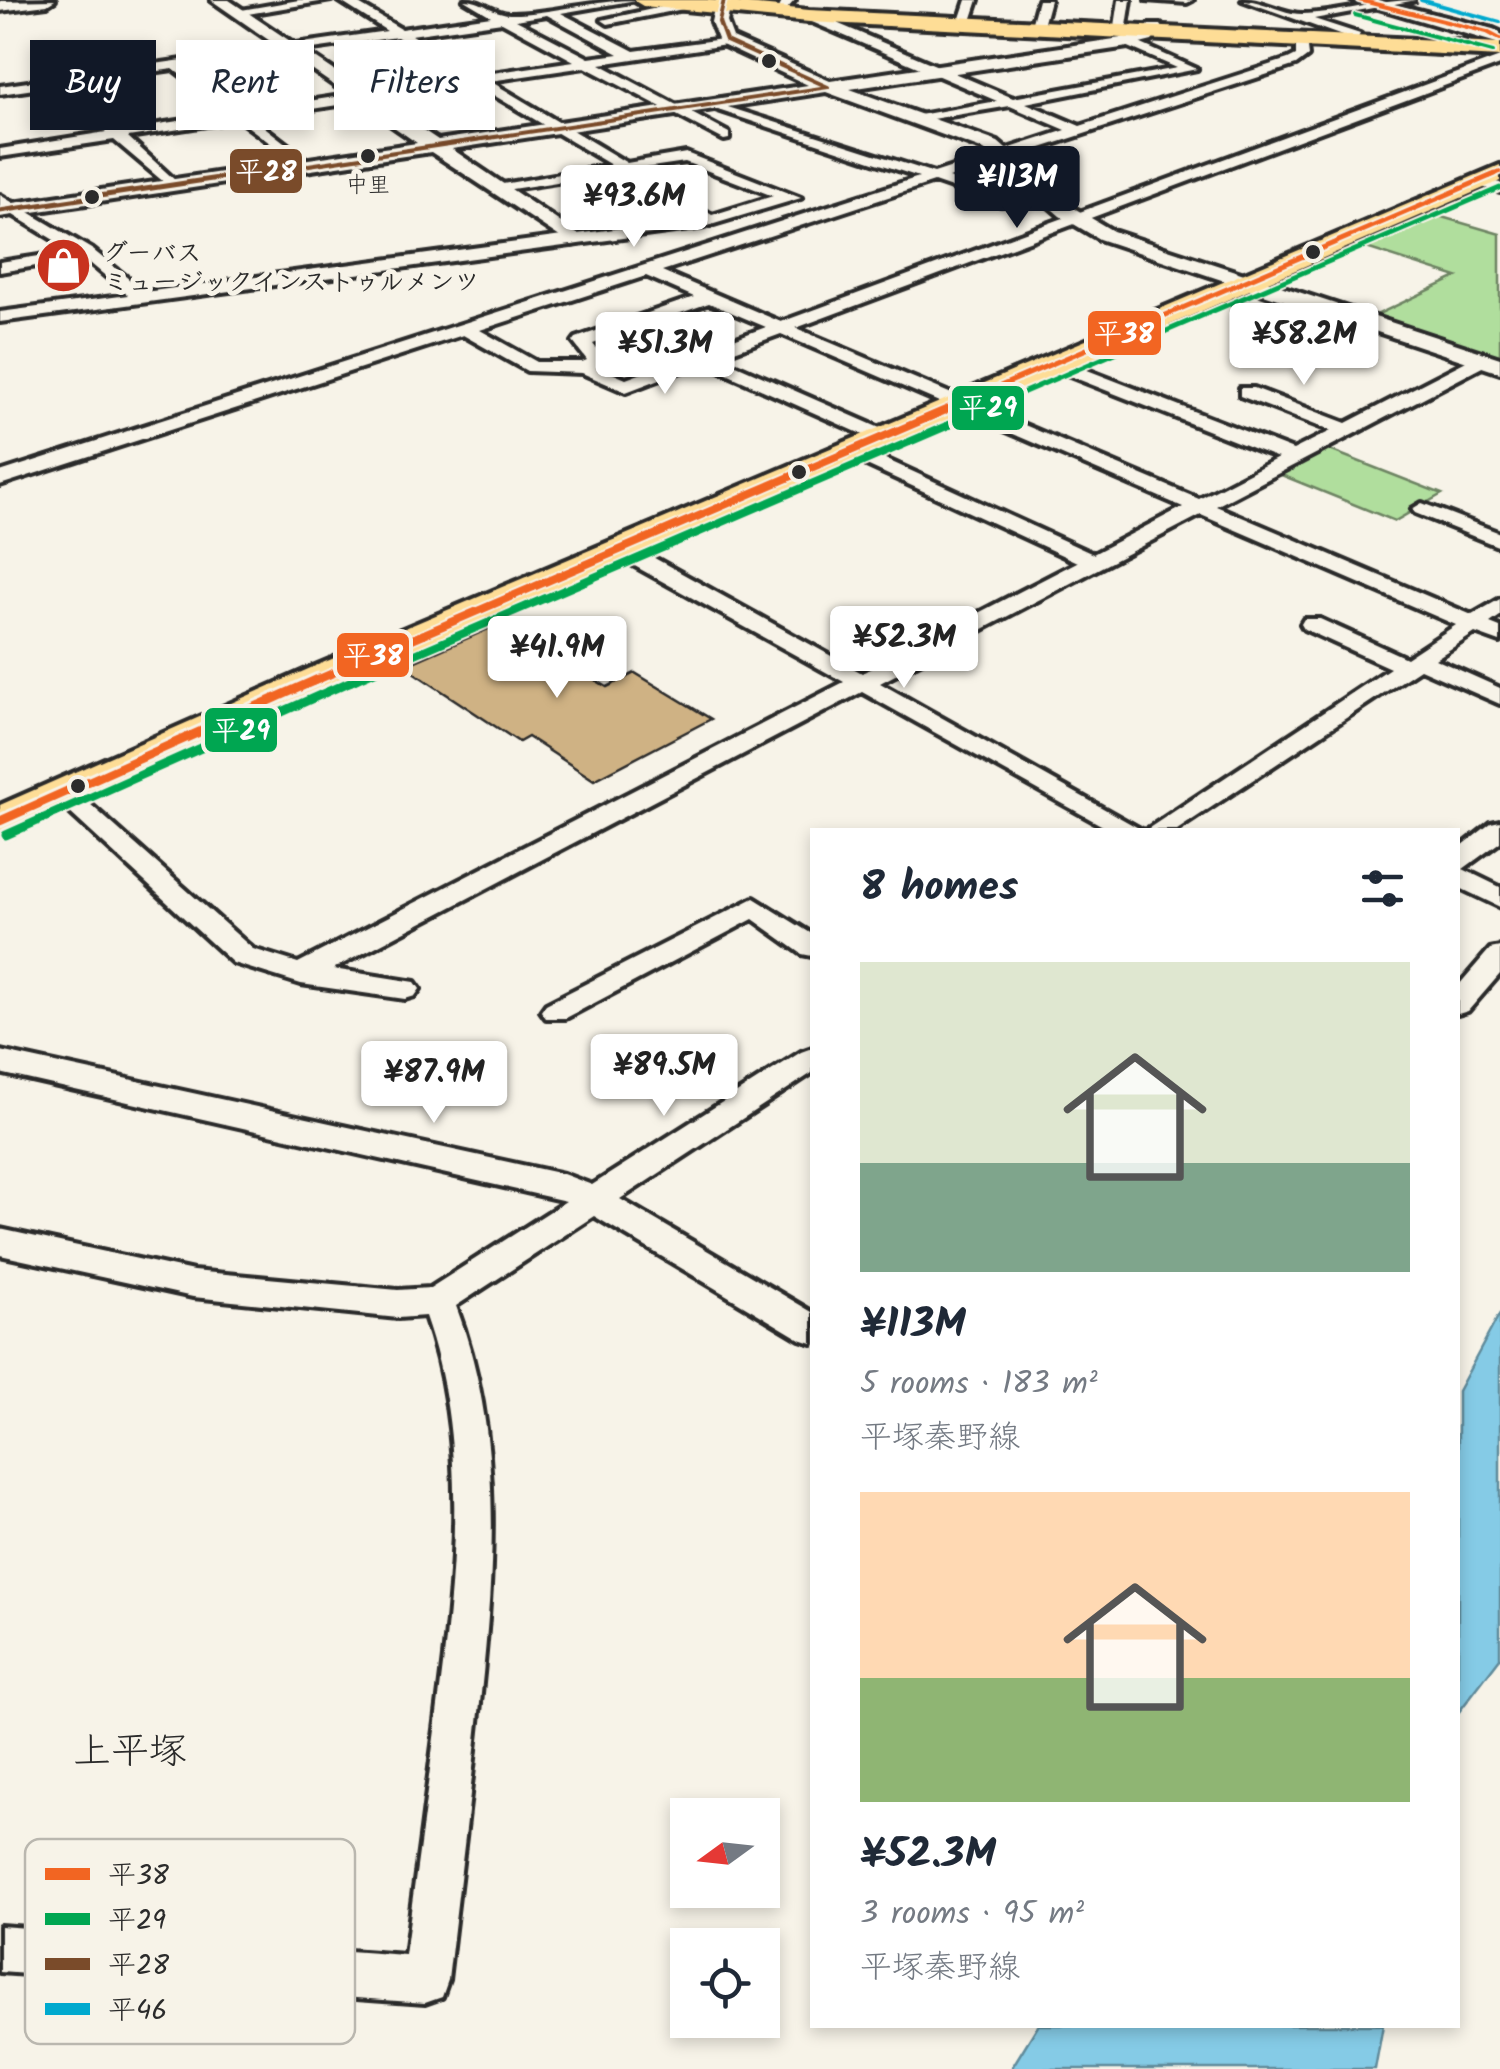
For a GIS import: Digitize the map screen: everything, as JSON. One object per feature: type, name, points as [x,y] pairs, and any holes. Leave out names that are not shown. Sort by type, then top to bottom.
[{"type":"highway","points":[[643,0],[690,3],[720,11],[810,16],[1500,44]]},
{"type":"highway","points":[[720,11],[786,4],[969,9],[1124,34],[1154,30],[1300,29],[1500,44]]},
{"type":"main road","points":[[0,821],[958,403],[1492,180]]},
{"type":"street","points":[[0,6],[47,0]]},
{"type":"street","points":[[218,0],[277,40]]},
{"type":"street","points":[[236,12],[324,0]]},
{"type":"street","points":[[344,0],[412,40]]},
{"type":"street","points":[[470,0],[724,136]]},
{"type":"street","points":[[314,46],[630,0]]},
{"type":"street","points":[[1038,22],[1044,0]]},
{"type":"street","points":[[1124,0],[1124,34]]},
{"type":"street","points":[[1152,0],[1187,0]]},
{"type":"street","points":[[1248,0],[1300,29],[1356,37]]},
{"type":"street","points":[[1359,0],[1487,32],[1500,44]]},
{"type":"street","points":[[1300,29],[1379,5],[1410,0]]},
{"type":"street","points":[[575,26],[690,3]]},
{"type":"street","points":[[720,11],[726,40]]},
{"type":"street","points":[[548,12],[632,55]]},
{"type":"street","points":[[810,16],[1077,130]]},
{"type":"street","points":[[0,480],[1302,58],[1300,29]]},
{"type":"street","points":[[5,206],[172,185],[828,87],[1124,34],[1222,83]]},
{"type":"street","points":[[603,40],[621,37]]},
{"type":"street","points":[[495,76],[726,40],[828,87],[964,134],[1002,154],[1050,208]]},
{"type":"street","points":[[467,330],[533,367],[586,368],[626,386],[1500,60]]},
{"type":"street","points":[[156,67],[176,64]]},
{"type":"street","points":[[919,119],[1190,69]]},
{"type":"street","points":[[0,90],[30,86]]},
{"type":"street","points":[[495,90],[704,215],[704,222]]},
{"type":"street","points":[[714,104],[1008,200],[1013,206],[1050,208],[1106,234],[1483,365],[1500,380]]},
{"type":"street","points":[[0,152],[176,125]]},
{"type":"street","points":[[112,130],[172,185]]},
{"type":"street","points":[[261,130],[305,165]]},
{"type":"street","points":[[412,130],[572,239]]},
{"type":"street","points":[[497,189],[686,157],[829,211]]},
{"type":"street","points":[[0,317],[704,222],[788,196]]},
{"type":"street","points":[[5,206],[87,254],[142,298]]},
{"type":"street","points":[[0,268],[87,254]]},
{"type":"street","points":[[646,270],[1500,635]]},
{"type":"street","points":[[586,368],[598,362],[582,342],[709,297]]},
{"type":"street","points":[[702,357],[1094,562]]},
{"type":"street","points":[[1052,363],[1292,457]]},
{"type":"street","points":[[301,974],[1344,429],[1483,365]]},
{"type":"street","points":[[1247,392],[1344,429]]},
{"type":"street","points":[[1422,509],[1500,541]]},
{"type":"street","points":[[621,549],[1126,828]]},
{"type":"street","points":[[1163,828],[1500,606]]},
{"type":"street","points":[[1312,624],[1500,697]]},
{"type":"street","points":[[63,793],[243,956],[301,974],[405,989]]},
{"type":"street","points":[[1460,860],[1500,829]]},
{"type":"street","points":[[1460,877],[1500,898]]},
{"type":"street","points":[[556,1011],[754,907],[810,946]]},
{"type":"street","points":[[1460,1002],[1500,956]]},
{"type":"street","points":[[0,1242],[193,1284],[398,1304],[436,1301],[810,1059]]},
{"type":"street","points":[[0,1062],[563,1186],[596,1201],[810,1328]]},
{"type":"street","points":[[355,1975],[425,1980],[474,1584],[469,1405],[452,1335],[436,1301]]},
{"type":"street","points":[[0,1949],[25,1951]]},
{"type":"green space","points":[[1428,213],[1500,234],[1500,357],[1374,316],[1457,277],[1357,245]]},
{"type":"green space","points":[[1322,447],[1442,494],[1395,521],[1274,472]]},
{"type":"water","points":[[1500,1313],[1500,1658],[1460,1710],[1460,1387]]},
{"type":"water","points":[[1036,2028],[1382,2028],[1375,2069],[1011,2069]]},
{"type":"building","points":[[502,623],[607,687],[635,673],[711,719],[594,780],[528,737],[519,742],[404,666]]},
{"type":"transit line","name":"平28","points":[[724,0],[719,22],[726,41],[828,87]]},
{"type":"transit line","name":"平38","points":[[1359,0],[1487,32],[1500,39]]},
{"type":"transit line","name":"平46","points":[[1421,0],[1500,22]]},
{"type":"transit line","name":"平29","points":[[1355,15],[1493,52]]},
{"type":"transit line","name":"平28","points":[[0,211],[828,87]]},
{"type":"transit line","name":"平38","points":[[0,821],[327,675],[1500,172]]},
{"type":"transit line","name":"平29","points":[[6,835],[333,689],[1500,188]]},
{"type":"place","name":"中里","points":[[368,156]]},
{"type":"place","name":"グーバス ミュージックインストゥルメンツ","points":[[64,266]]},
{"type":"district","name":"上平塚","points":[[130,1750]]}]
